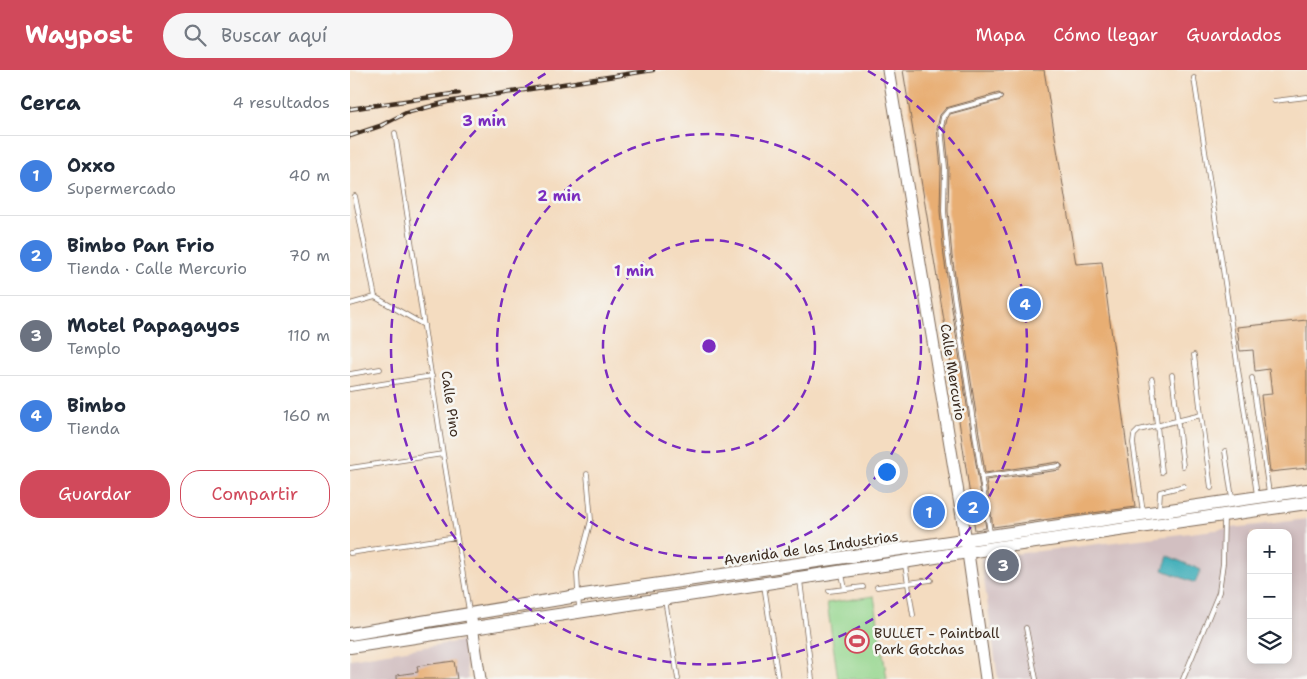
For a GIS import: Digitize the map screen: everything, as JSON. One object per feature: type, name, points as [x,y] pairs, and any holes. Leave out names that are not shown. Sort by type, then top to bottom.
[{"type":"main road","name":"Calle Mercurio","points":[[888,70],[967,547],[986,679]]},
{"type":"main road","name":"Avenida de las Industrias","points":[[350,634],[580,612],[904,562],[967,547],[991,538],[1006,541],[1143,514],[1307,490]]},
{"type":"main road","points":[[1237,500],[1244,513]]},
{"type":"main road","name":"Avenida de las Industrias","points":[[350,646],[471,622],[577,596],[797,565],[1224,516],[1307,503]]},
{"type":"main road","points":[[646,587],[647,601]]},
{"type":"main road","name":"Calle Pino","points":[[471,622],[480,679]]},
{"type":"lane","points":[[1194,78],[1264,496]]},
{"type":"lane","points":[[991,538],[946,237],[946,176],[941,128],[943,117],[948,111],[1000,97]]},
{"type":"lane","points":[[1274,102],[1307,97]]},
{"type":"lane","name":"Calle Pino","points":[[395,133],[443,454],[471,622]]},
{"type":"lane","points":[[355,196],[375,298]]},
{"type":"lane","points":[[350,304],[375,298],[424,325]]},
{"type":"lane","points":[[1194,355],[1211,488]]},
{"type":"lane","points":[[350,374],[380,369]]},
{"type":"lane","points":[[350,389],[432,376]]},
{"type":"lane","points":[[1172,376],[1183,466]]},
{"type":"lane","points":[[1252,378],[1264,496]]},
{"type":"lane","points":[[1152,379],[1162,472]]},
{"type":"lane","points":[[1143,514],[1132,439],[1140,430],[1201,415]]},
{"type":"lane","points":[[1225,451],[1237,500]]},
{"type":"lane","points":[[350,468],[443,454]]},
{"type":"lane","points":[[981,477],[1059,466]]},
{"type":"lane","points":[[580,612],[577,596],[579,561],[591,520],[587,474]]},
{"type":"lane","points":[[1159,512],[1157,500],[1160,492],[1184,486]]},
{"type":"lane","points":[[1183,679],[1219,592],[1223,563],[1224,516]]},
{"type":"lane","points":[[350,553],[456,537]]},
{"type":"lane","points":[[904,562],[913,615]]},
{"type":"lane","points":[[797,565],[812,679]]},
{"type":"lane","points":[[762,570],[778,679]]},
{"type":"lane","points":[[841,572],[845,589]]},
{"type":"lane","points":[[877,588],[930,580]]},
{"type":"lane","points":[[830,592],[863,587]]},
{"type":"lane","points":[[665,599],[678,679]]},
{"type":"lane","points":[[1026,628],[1036,679]]},
{"type":"shaded area","points":[[1307,519],[1307,679],[998,679],[981,558]]},
{"type":"shaded area","points":[[462,641],[468,679],[350,679],[350,659]]},
{"type":"green space","name":"BULLET - Paintball Park Gotchas","points":[[874,596],[887,679],[838,679],[827,603]]},
{"type":"water","points":[[1168,556],[1201,570],[1195,583],[1163,570]]},
{"type":"building","points":[[903,70],[1044,70],[1076,264],[1102,262],[1135,507],[993,527],[986,480],[1060,470],[1063,466],[1058,462],[985,473],[952,256],[948,211],[949,168],[945,128],[950,114],[1001,100],[1003,96],[999,93],[946,108],[940,115],[937,128],[941,168],[940,211],[944,257],[986,528],[975,530],[948,345]]},
{"type":"building","points":[[1307,320],[1307,468],[1270,472],[1261,395],[1272,394],[1269,369],[1255,371],[1253,350],[1240,351],[1237,327]]},
{"type":"building","points":[[454,661],[457,679],[397,679],[397,675],[418,672],[417,666]]},
{"type":"railway","points":[[350,136],[380,126],[406,113],[447,102],[653,70]]},
{"type":"railway","points":[[350,109],[459,93]]},
{"type":"place","name":"Bimbo","points":[[1025,304]]},
{"type":"place","name":"Bimbo Pan Frio","points":[[973,507]]},
{"type":"place","name":"Oxxo","points":[[929,512]]},
{"type":"place","name":"Motel Papagayos","points":[[1003,565]]},
{"type":"place","name":"BULLET - Paintball Park Gotchas","points":[[857,641]]}]
